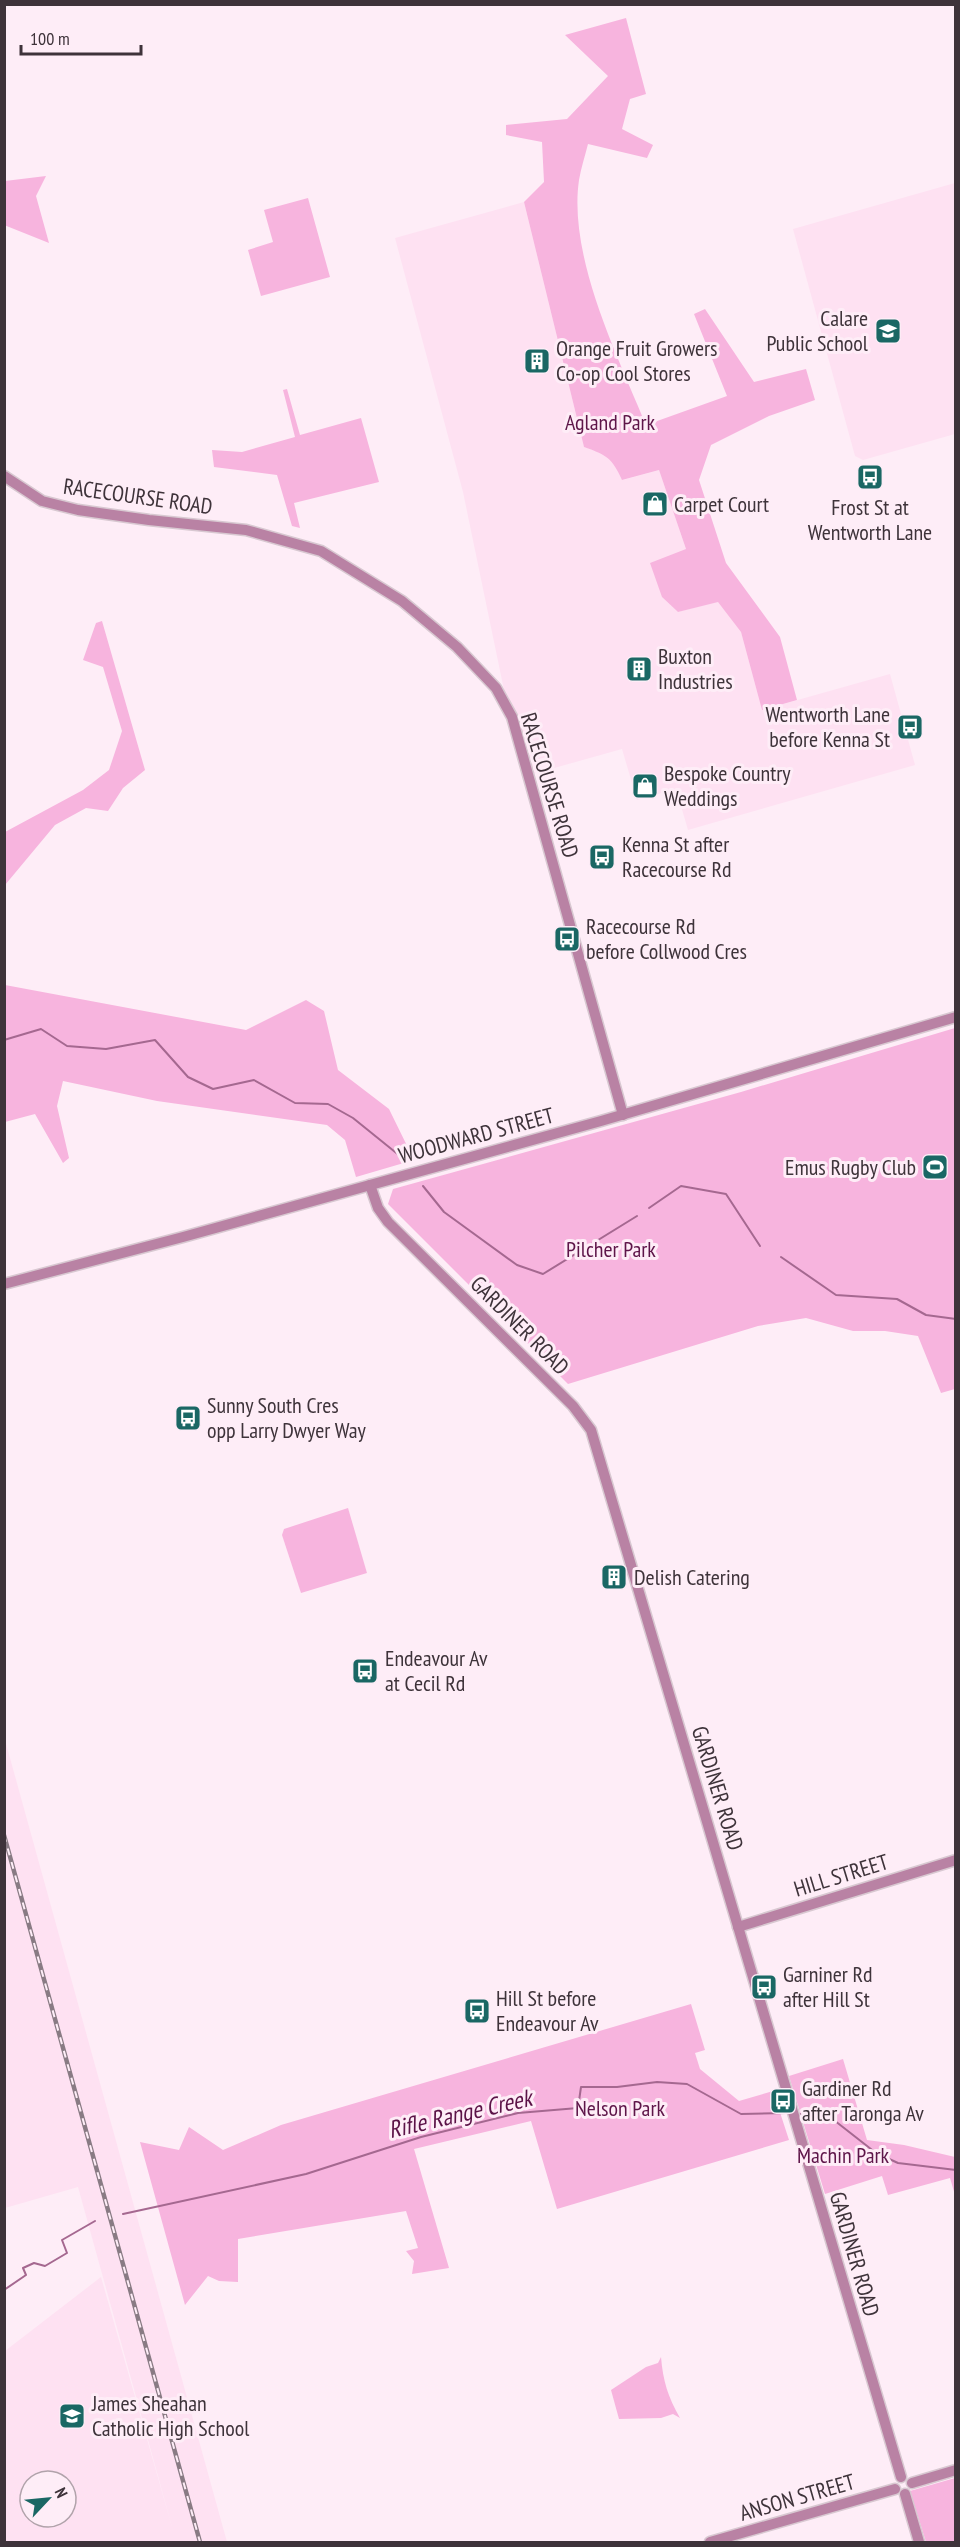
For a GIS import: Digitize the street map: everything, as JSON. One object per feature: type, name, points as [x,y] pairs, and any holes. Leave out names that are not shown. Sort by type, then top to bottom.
[{"type":"street","name":"RACECOURSE ROAD","points":[[4,476],[42,501],[78,510],[246,530],[321,550],[402,601],[456,647],[480,671],[496,688],[512,717],[623,1115]]},
{"type":"street","name":"WOODWARD STREET","points":[[4,1284],[623,1115],[956,1017]]},
{"type":"street","name":"GARDINER ROAD","points":[[370,1185],[378,1208],[388,1222],[573,1406],[591,1430],[901,2477]]},
{"type":"street","name":"HILL STREET","points":[[738,1927],[956,1860]]},
{"type":"street","points":[[912,2483],[956,2470]]},
{"type":"street","points":[[901,2477],[907,2478],[912,2483],[910,2491],[905,2494],[899,2494],[895,2488],[895,2481],[901,2477]]},
{"type":"street","name":"ANSON STREET","points":[[710,2542],[895,2488]]},
{"type":"street","points":[[905,2494],[919,2542]]},
{"type":"shaded area","name":"Calare Public School","points":[[955,183],[955,434],[863,460],[855,456],[793,229]]},
{"type":"shaded area","points":[[524,202],[584,447],[604,454],[614,462],[623,480],[659,470],[686,549],[662,597],[678,612],[718,601],[741,632],[762,710],[890,674],[915,765],[688,830],[679,799],[665,792],[637,800],[622,749],[522,777],[463,492],[395,238]]},
{"type":"shaded area","points":[[5,1740],[227,2542],[5,2542],[5,2351],[101,2277],[174,2534],[78,2187],[5,2208]]},
{"type":"green space","name":"Agland Park","points":[[626,18],[646,94],[630,99],[622,129],[653,145],[647,158],[588,144],[579,180],[578,209],[581,240],[598,305],[646,425],[727,396],[694,314],[705,309],[754,382],[806,369],[815,400],[769,416],[711,445],[699,480],[726,563],[780,637],[797,700],[762,710],[741,632],[718,602],[678,612],[662,597],[650,563],[686,549],[659,470],[622,480],[608,458],[584,447],[524,202],[544,182],[542,142],[506,135],[506,125],[567,119],[608,76],[565,35]]},
{"type":"green space","points":[[46,176],[36,196],[49,243],[4,225],[5,181]]},
{"type":"green space","points":[[308,198],[330,277],[261,296],[248,250],[273,242],[264,210]]},
{"type":"green space","points":[[287,389],[300,435],[361,418],[379,482],[294,503],[300,528],[292,526],[277,475],[214,467],[212,450],[242,452],[295,437],[283,390]]},
{"type":"green space","points":[[102,621],[145,770],[123,788],[108,811],[86,808],[55,825],[5,885],[5,832],[83,790],[109,770],[122,731],[103,667],[83,660],[96,623]]},
{"type":"green space","points":[[5,985],[246,1030],[306,1000],[324,1011],[338,1070],[389,1109],[414,1160],[356,1177],[345,1140],[327,1125],[157,1101],[63,1081],[57,1106],[69,1158],[63,1163],[35,1114],[5,1122]]},
{"type":"green space","name":"Pilcher Park","points":[[955,1028],[955,1389],[941,1393],[918,1336],[885,1331],[853,1331],[806,1318],[758,1326],[568,1384],[388,1204],[393,1189],[741,1092]]},
{"type":"green space","points":[[348,1508],[367,1573],[301,1593],[282,1535],[284,1529]]},
{"type":"green space","name":"Nelson Park","points":[[691,2004],[705,2050],[695,2053],[700,2069],[739,2101],[773,2091],[789,2140],[557,2209],[531,2121],[414,2149],[449,2268],[412,2274],[414,2261],[406,2251],[418,2248],[406,2211],[238,2239],[238,2282],[219,2281],[208,2276],[185,2305],[140,2142],[179,2150],[189,2127],[223,2150],[281,2125]]},
{"type":"green space","name":"Machin Park","points":[[843,2059],[867,2140],[904,2145],[955,2157],[955,2195],[950,2178],[888,2195],[882,2176],[825,2194],[789,2076]]},
{"type":"green space","points":[[661,2357],[667,2389],[680,2418],[673,2414],[661,2418],[619,2419],[611,2390],[646,2367],[658,2363]]},
{"type":"green space","points":[[955,2478],[955,2542],[926,2542],[910,2491]]},
{"type":"waterway","points":[[4,1040],[41,1029],[67,1046],[106,1049],[155,1040],[188,1077],[213,1089],[254,1080],[295,1103],[328,1104],[353,1118],[405,1160]]},
{"type":"waterway","points":[[423,1186],[444,1212],[517,1265],[543,1274],[637,1216]]},
{"type":"waterway","points":[[649,1208],[681,1186],[726,1194],[760,1246]]},
{"type":"waterway","points":[[781,1257],[836,1295],[897,1299],[926,1315],[956,1319]]},
{"type":"waterway","name":"Rifle Range Creek","points":[[123,2214],[306,2174],[421,2137],[518,2113],[578,2108],[581,2087],[617,2087],[657,2082],[687,2084],[741,2114],[786,2113]]},
{"type":"waterway","name":"Rifle Range Creek","points":[[799,2114],[830,2117],[876,2153],[898,2163],[956,2170]]},
{"type":"waterway","name":"Rifle Range Creek","points":[[4,2290],[26,2275],[23,2268],[34,2263],[45,2266],[67,2253],[62,2240],[95,2221]]},
{"type":"railway","points":[[4,1835],[200,2542]]},
{"type":"place","name":"Calare Public School","points":[[888,331]]},
{"type":"place","name":"Orange Fruit Growers Co-op Cool Stores","points":[[537,361]]},
{"type":"place","name":"Frost St at Wentworth Lane","points":[[870,477]]},
{"type":"place","name":"Carpet Court","points":[[655,504]]},
{"type":"place","name":"Buxton Industries","points":[[639,669]]},
{"type":"place","name":"Wentworth Lane before Kenna St","points":[[910,727]]},
{"type":"place","name":"Bespoke Country Weddings","points":[[645,786]]},
{"type":"place","name":"Kenna St after Racecourse Rd","points":[[602,857]]},
{"type":"place","name":"Racecourse Rd before Collwood Cres","points":[[567,939]]},
{"type":"place","name":"Emus Rugby Club","points":[[935,1167]]},
{"type":"place","name":"Sunny South Cres opp Larry Dwyer Way","points":[[188,1418]]},
{"type":"place","name":"Delish Catering","points":[[614,1577]]},
{"type":"place","name":"Endeavour Av at Cecil Rd","points":[[365,1671]]},
{"type":"place","name":"Garniner Rd after Hill St","points":[[764,1987]]},
{"type":"place","name":"Hill St before Endeavour Av","points":[[477,2011]]},
{"type":"place","name":"Gardiner Rd after Taronga Av","points":[[783,2101]]},
{"type":"place","name":"James Sheahan Catholic High School","points":[[72,2416]]}]
